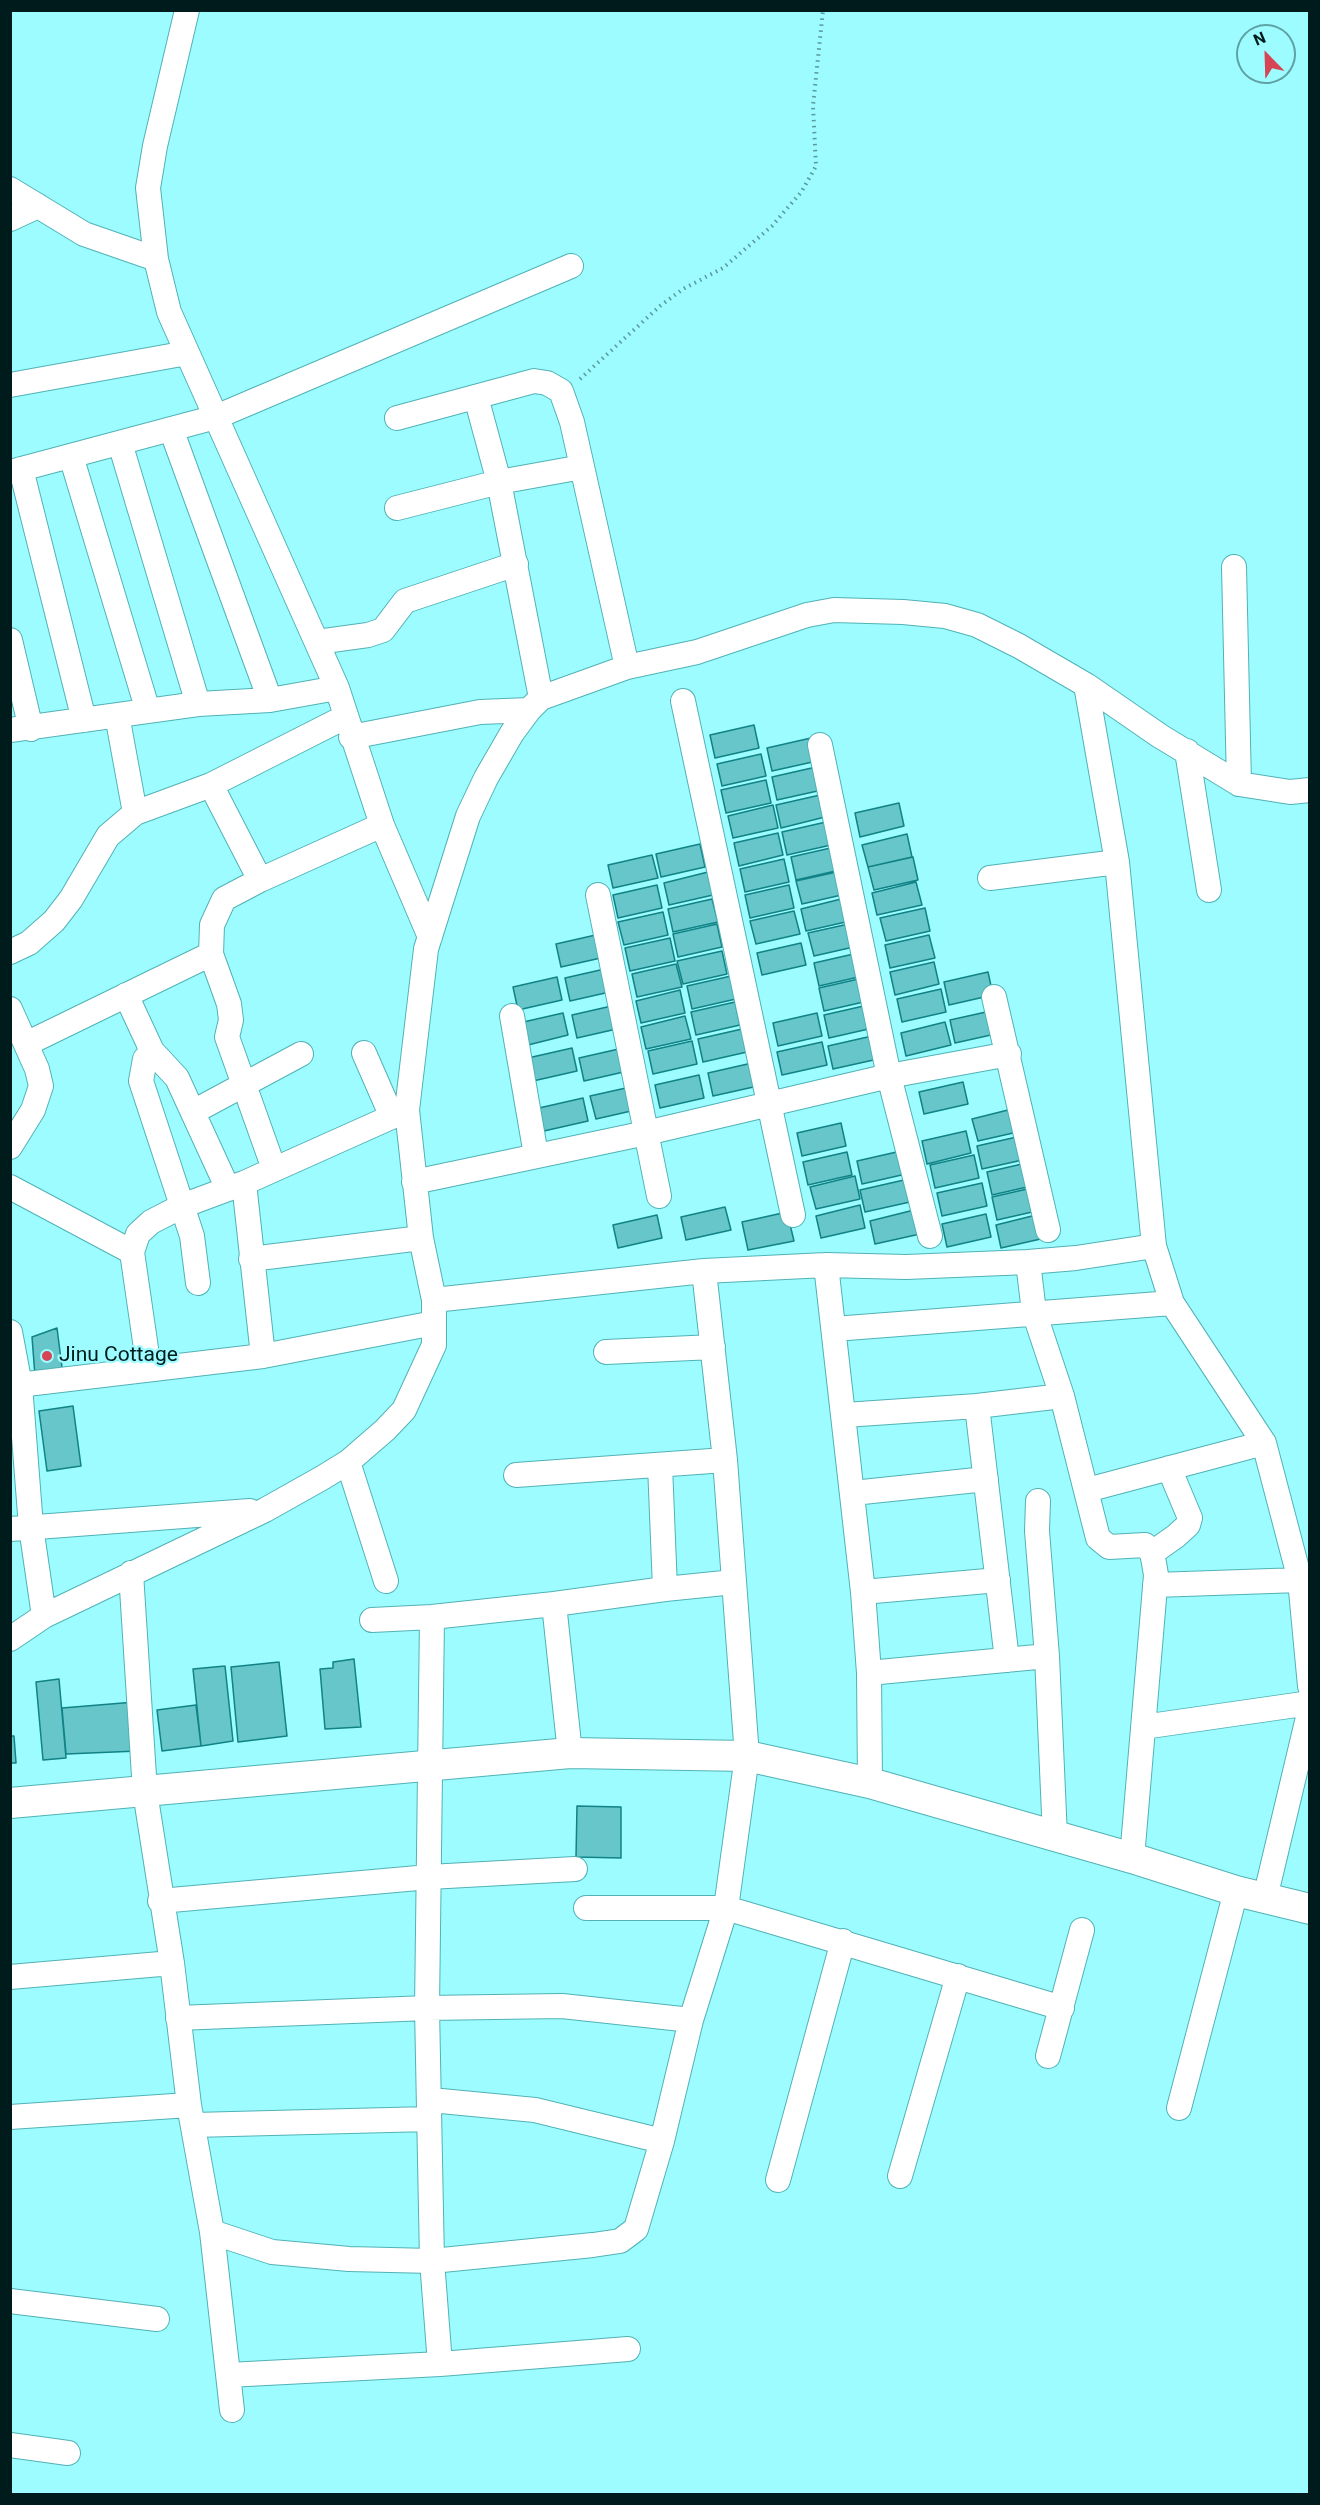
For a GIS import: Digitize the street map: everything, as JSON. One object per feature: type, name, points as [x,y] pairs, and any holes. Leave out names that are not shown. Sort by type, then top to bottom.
[{"type":"main road","points":[[10,1803],[570,1753],[747,1756],[870,1783],[1132,1857],[1236,1891],[1310,1909]]},
{"type":"street","points":[[187,10],[155,146],[148,189],[156,259],[169,312],[337,688],[382,825],[430,937]]},
{"type":"street","points":[[10,189],[84,234],[156,259]]},
{"type":"street","points":[[10,219],[38,206]]},
{"type":"street","points":[[84,720],[16,471],[216,417],[571,266]]},
{"type":"street","points":[[10,385],[187,353]]},
{"type":"street","points":[[397,418],[534,381],[547,382],[561,391],[572,422],[627,667]]},
{"type":"street","points":[[400,1113],[424,960],[468,816],[486,778],[535,704],[516,564],[499,482],[476,397]]},
{"type":"street","points":[[171,429],[270,699]]},
{"type":"street","points":[[120,442],[198,704]]},
{"type":"street","points":[[71,456],[148,711]]},
{"type":"street","points":[[397,508],[499,482],[582,467]]},
{"type":"street","points":[[317,642],[368,635],[383,630],[405,601],[516,564]]},
{"type":"street","points":[[1234,567],[1239,784]]},
{"type":"street","points":[[10,952],[29,943],[54,921],[71,899],[108,836],[135,813],[211,785],[348,727],[535,704],[627,667],[697,652],[807,615],[834,610],[945,616],[977,625],[1019,646],[1086,685],[1160,736],[1239,784],[1290,792],[1310,790]]},
{"type":"street","points":[[10,640],[21,729],[198,704],[270,699],[337,688]]},
{"type":"street","points":[[1086,685],[1117,862],[1154,1246],[1172,1303],[1264,1443],[1300,1580],[1310,1686]]},
{"type":"street","points":[[683,701],[771,1103],[793,1215]]},
{"type":"street","points":[[117,715],[135,813]]},
{"type":"street","points":[[820,745],[890,1076],[930,1236]]},
{"type":"street","points":[[1187,751],[1209,890]]},
{"type":"street","points":[[211,785],[260,880]]},
{"type":"street","points":[[274,1169],[242,1085],[227,1037],[231,1020],[229,1004],[211,954],[212,925],[224,899],[260,880],[382,825]]},
{"type":"street","points":[[990,878],[1117,862]]},
{"type":"street","points":[[598,895],[659,1196]]},
{"type":"street","points":[[26,1044],[211,954]]},
{"type":"street","points":[[126,994],[152,1051],[177,1078],[193,1112],[236,1186],[251,1259],[263,1356]]},
{"type":"street","points":[[994,998],[1009,1054],[1048,1230]]},
{"type":"street","points":[[10,1009],[38,1069],[41,1086],[33,1110],[10,1147]]},
{"type":"street","points":[[512,1016],[536,1155]]},
{"type":"street","points":[[152,1051],[145,1059],[141,1081],[192,1236],[198,1283]]},
{"type":"street","points":[[15,1634],[44,1616],[265,1510],[348,1462],[404,1410],[434,1345],[434,1312],[414,1182],[400,1113],[364,1053]]},
{"type":"street","points":[[193,1112],[301,1054]]},
{"type":"street","points":[[414,1182],[646,1133],[890,1076],[1009,1054]]},
{"type":"street","points":[[149,1369],[132,1252],[138,1234],[151,1222],[182,1206],[236,1186],[400,1113]]},
{"type":"street","points":[[10,1187],[132,1252]]},
{"type":"street","points":[[251,1259],[421,1238]]},
{"type":"street","points":[[15,1386],[263,1356],[434,1312],[704,1270],[826,1265],[906,1267],[1028,1262],[1076,1258],[1154,1246]]},
{"type":"street","points":[[1028,1262],[1034,1312],[1062,1396],[1087,1490],[1093,1523],[1102,1543],[1109,1547],[1145,1545],[1152,1553],[1155,1585],[1132,1857]]},
{"type":"street","points":[[826,1265],[845,1414],[863,1592],[869,1673],[870,1783]]},
{"type":"street","points":[[212,2232],[272,2252],[349,2259],[432,2261],[620,2241],[636,2229],[662,2142],[691,2020],[726,1908],[747,1756],[725,1460],[704,1270]]},
{"type":"street","points":[[834,1329],[1172,1303]]},
{"type":"street","points":[[10,1332],[15,1386],[21,1528],[44,1616]]},
{"type":"street","points":[[606,1352],[712,1347]]},
{"type":"street","points":[[845,1414],[977,1406],[1062,1396]]},
{"type":"street","points":[[977,1406],[1007,1660]]},
{"type":"street","points":[[1087,1490],[1264,1443]]},
{"type":"street","points":[[516,1475],[725,1460]]},
{"type":"street","points":[[348,1462],[386,1581]]},
{"type":"street","points":[[660,1465],[665,1588]]},
{"type":"street","points":[[1152,1553],[1188,1525],[1190,1518],[1169,1468]]},
{"type":"street","points":[[853,1492],[986,1479]]},
{"type":"street","points":[[1038,1501],[1037,1531],[1047,1656],[1055,1837]]},
{"type":"street","points":[[21,1528],[265,1510]]},
{"type":"street","points":[[131,1573],[145,1791],[160,1901],[172,1963],[191,2115],[212,2232],[232,2410]]},
{"type":"street","points":[[863,1592],[998,1580]]},
{"type":"street","points":[[1155,1585],[1300,1580]]},
{"type":"street","points":[[372,1620],[432,1617],[554,1604],[665,1588],[734,1582]]},
{"type":"street","points":[[554,1604],[570,1753]]},
{"type":"street","points":[[432,1617],[428,2008],[432,2261],[440,2364]]},
{"type":"street","points":[[869,1673],[1047,1656]]},
{"type":"street","points":[[1143,1727],[1310,1703]]},
{"type":"street","points":[[1265,1898],[1310,1709]]},
{"type":"street","points":[[160,1901],[429,1877],[575,1869]]},
{"type":"street","points":[[1179,2108],[1236,1891]]},
{"type":"street","points":[[586,1908],[726,1908],[1062,2008]]},
{"type":"street","points":[[1048,2056],[1082,1930]]},
{"type":"street","points":[[778,2180],[843,1941]]},
{"type":"street","points":[[10,1977],[172,1963]]},
{"type":"street","points":[[900,2176],[958,1976]]},
{"type":"street","points":[[178,2018],[428,2008],[562,2006],[691,2020]]},
{"type":"street","points":[[10,2116],[535,2110],[662,2142]]},
{"type":"street","points":[[10,2301],[157,2319]]},
{"type":"street","points":[[228,2375],[440,2364],[628,2349]]},
{"type":"street","points":[[10,2445],[68,2453]]},
{"type":"path","points":[[561,391],[587,375],[622,339],[667,301],[723,268],[772,226],[802,191],[816,165],[813,106],[823,10]]},
{"type":"building","points":[[754,725],[759,748],[715,758],[710,735]]},
{"type":"building","points":[[811,738],[817,761],[772,771],[767,748]]},
{"type":"building","points":[[761,754],[766,776],[722,786],[717,764]]},
{"type":"building","points":[[816,767],[822,790],[777,800],[772,777]]},
{"type":"building","points":[[766,780],[771,803],[726,813],[721,790]]},
{"type":"building","points":[[820,795],[825,817],[781,828],[776,805]]},
{"type":"building","points":[[899,803],[904,826],[860,837],[855,813]]},
{"type":"building","points":[[773,805],[778,828],[733,838],[728,816]]},
{"type":"building","points":[[826,822],[831,845],[787,855],[782,832]]},
{"type":"building","points":[[778,833],[783,855],[739,866],[734,843]]},
{"type":"building","points":[[907,834],[912,857],[868,867],[862,845]]},
{"type":"building","points":[[700,844],[705,867],[661,877],[656,854]]},
{"type":"building","points":[[835,847],[840,870],[796,880],[791,857]]},
{"type":"building","points":[[652,855],[658,878],[613,888],[608,865]]},
{"type":"building","points":[[913,857],[918,880],[874,890],[868,867]]},
{"type":"building","points":[[784,859],[789,882],[745,892],[740,869]]},
{"type":"building","points":[[841,871],[846,894],[802,904],[796,881]]},
{"type":"building","points":[[708,872],[713,895],[669,905],[664,883]]},
{"type":"building","points":[[916,882],[922,905],[877,915],[872,893]]},
{"type":"building","points":[[657,885],[662,908],[618,918],[613,895]]},
{"type":"building","points":[[789,885],[794,908],[750,918],[745,895]]},
{"type":"building","points":[[845,898],[850,921],[806,931],[801,909]]},
{"type":"building","points":[[712,899],[718,922],[673,932],[668,909]]},
{"type":"building","points":[[925,908],[930,931],[886,941],[880,918]]},
{"type":"building","points":[[794,911],[800,934],[756,944],[750,921]]},
{"type":"building","points":[[663,912],[668,935],[624,945],[618,922]]},
{"type":"building","points":[[853,923],[858,946],[814,956],[808,933]]},
{"type":"building","points":[[717,924],[722,947],[678,957],[673,934]]},
{"type":"building","points":[[600,934],[605,957],[561,967],[556,944]]},
{"type":"building","points":[[929,935],[935,958],[890,968],[885,945]]},
{"type":"building","points":[[670,938],[675,961],[630,971],[625,948]]},
{"type":"building","points":[[801,943],[806,965],[762,975],[757,953]]},
{"type":"building","points":[[722,951],[727,974],[683,984],[677,961]]},
{"type":"building","points":[[858,953],[863,976],[819,986],[814,963]]},
{"type":"building","points":[[934,962],[939,984],[895,995],[890,972]]},
{"type":"building","points":[[676,964],[682,987],[637,997],[632,974]]},
{"type":"building","points":[[609,968],[614,991],[570,1001],[565,978]]},
{"type":"building","points":[[988,972],[993,995],[949,1005],[944,982]]},
{"type":"building","points":[[731,976],[736,999],[692,1009],[687,986]]},
{"type":"building","points":[[557,977],[562,1000],[518,1010],[513,987]]},
{"type":"building","points":[[863,978],[868,1001],[824,1011],[819,988]]},
{"type":"building","points":[[941,989],[946,1012],[902,1022],[897,999]]},
{"type":"building","points":[[680,990],[685,1013],[641,1023],[636,1001]]},
{"type":"building","points":[[735,1002],[740,1025],[696,1035],[691,1012]]},
{"type":"building","points":[[616,1005],[621,1028],[577,1038],[572,1015]]},
{"type":"building","points":[[868,1005],[873,1028],[829,1038],[824,1015]]},
{"type":"building","points":[[995,1010],[1000,1033],[955,1043],[950,1020]]},
{"type":"building","points":[[563,1013],[568,1035],[524,1046],[519,1023]]},
{"type":"building","points":[[817,1013],[822,1036],[778,1046],[773,1023]]},
{"type":"building","points":[[685,1016],[691,1039],[646,1049],[641,1027]]},
{"type":"building","points":[[945,1022],[951,1045],[906,1056],[901,1033]]},
{"type":"building","points":[[742,1029],[747,1052],[703,1062],[698,1039]]},
{"type":"building","points":[[872,1036],[878,1059],[833,1069],[828,1046]]},
{"type":"building","points":[[692,1041],[697,1064],[653,1074],[648,1051]]},
{"type":"building","points":[[822,1042],[827,1065],[782,1075],[777,1052]]},
{"type":"building","points":[[572,1048],[577,1071],[533,1081],[528,1058]]},
{"type":"building","points":[[623,1048],[628,1071],[584,1081],[579,1058]]},
{"type":"building","points":[[752,1063],[758,1086],[713,1096],[708,1073]]},
{"type":"building","points":[[699,1075],[704,1098],[660,1108],[655,1085]]},
{"type":"building","points":[[963,1082],[968,1104],[924,1114],[919,1092]]},
{"type":"building","points":[[635,1086],[640,1109],[596,1119],[590,1096]]},
{"type":"building","points":[[583,1098],[588,1121],[544,1131],[539,1108]]},
{"type":"building","points":[[1016,1108],[1022,1131],[978,1141],[972,1119]]},
{"type":"building","points":[[841,1123],[846,1146],[802,1156],[797,1133]]},
{"type":"building","points":[[966,1131],[971,1153],[927,1164],[922,1141]]},
{"type":"building","points":[[1021,1136],[1027,1159],[982,1169],[977,1146]]},
{"type":"building","points":[[901,1151],[906,1174],[862,1184],[857,1161]]},
{"type":"building","points":[[847,1152],[852,1175],[808,1185],[803,1162]]},
{"type":"building","points":[[974,1155],[979,1178],[935,1188],[930,1165]]},
{"type":"building","points":[[1031,1162],[1036,1185],[992,1195],[987,1172]]},
{"type":"building","points":[[855,1176],[860,1199],[816,1209],[810,1187]]},
{"type":"building","points":[[904,1180],[910,1202],[865,1212],[860,1190]]},
{"type":"building","points":[[982,1183],[987,1206],[942,1216],[937,1193]]},
{"type":"building","points":[[1036,1187],[1041,1210],[997,1220],[992,1197]]},
{"type":"building","points":[[860,1205],[865,1228],[821,1238],[816,1216]]},
{"type":"building","points":[[725,1207],[731,1230],[686,1240],[681,1217]]},
{"type":"building","points":[[914,1210],[920,1234],[875,1244],[870,1221]]},
{"type":"building","points":[[787,1212],[794,1241],[748,1250],[742,1222]]},
{"type":"building","points":[[986,1214],[991,1237],[947,1247],[942,1224]]},
{"type":"building","points":[[1040,1214],[1045,1238],[1001,1248],[996,1225]]},
{"type":"building","points":[[657,1215],[662,1238],[618,1248],[613,1225]]},
{"type":"building","name":"Jinu Cottage","points":[[57,1328],[63,1375],[35,1376],[32,1337]]},
{"type":"building","points":[[73,1406],[81,1466],[47,1471],[39,1411]]},
{"type":"building","points":[[354,1659],[361,1727],[325,1729],[320,1669],[333,1668],[333,1662]]},
{"type":"building","points":[[279,1662],[287,1736],[238,1742],[231,1667]]},
{"type":"building","points":[[225,1666],[233,1741],[201,1746],[193,1669]]},
{"type":"building","points":[[59,1679],[66,1758],[43,1760],[36,1682]]},
{"type":"building","points":[[135,1702],[138,1751],[66,1754],[62,1708]]},
{"type":"building","points":[[196,1705],[201,1746],[162,1751],[157,1710]]},
{"type":"building","points":[[10,1736],[14,1736],[16,1763],[10,1763]]},
{"type":"building","points":[[577,1806],[621,1807],[621,1858],[576,1857]]},
{"type":"place","name":"Jinu Cottage","points":[[47,1356]]}]
